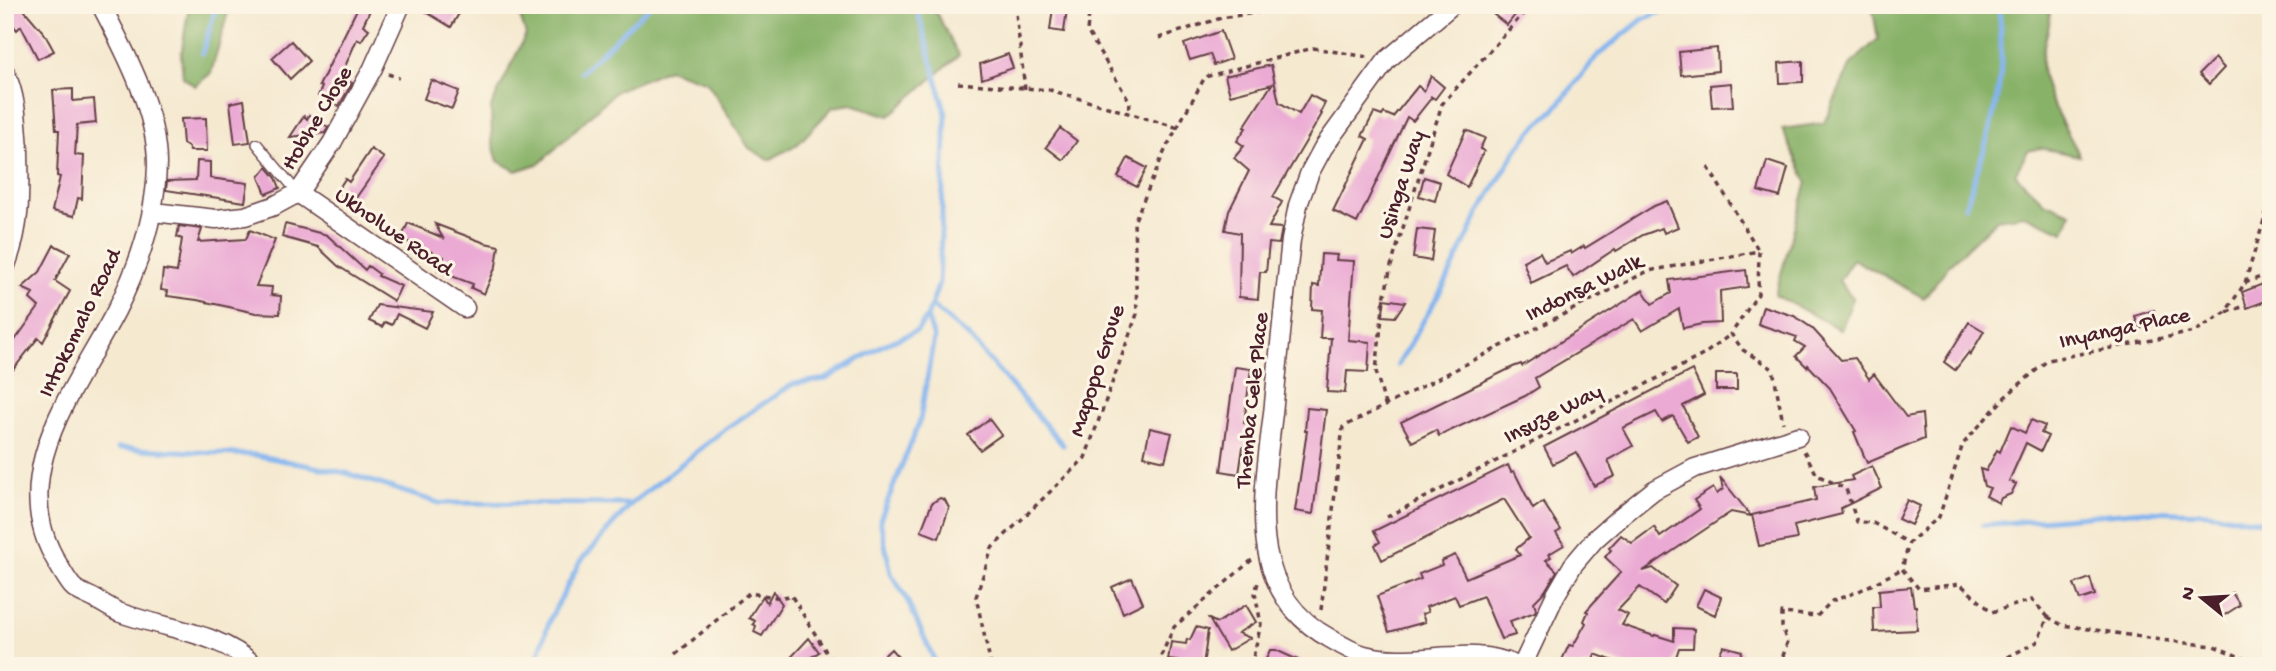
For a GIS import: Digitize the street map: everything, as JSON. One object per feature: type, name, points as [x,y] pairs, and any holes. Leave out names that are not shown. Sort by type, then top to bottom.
[{"type":"street","name":"Intokomalo Road","points":[[101,5],[125,50],[150,117],[157,162],[153,212],[136,264],[117,309],[64,404],[44,451],[38,488],[47,546],[73,588],[116,611],[229,647],[255,666]]},
{"type":"street","name":"Hobhe Close","points":[[153,212],[216,219],[245,216],[274,206],[298,193],[338,132],[380,55],[401,5]]},
{"type":"street","name":"Themba Cele Place","points":[[1452,5],[1387,60],[1323,148],[1310,172],[1298,205],[1290,253],[1266,475],[1263,523],[1265,548],[1270,569],[1303,622],[1363,655],[1416,660],[1476,656],[1520,666]]},
{"type":"street","points":[[5,72],[14,93],[17,113],[21,203],[18,225],[5,268]]},
{"type":"street","name":"Ukholwe Road","points":[[298,193],[465,307]]},
{"type":"street","points":[[1520,666],[1573,565],[1595,539],[1620,517],[1654,490],[1695,468],[1798,436]]},
{"type":"lane","points":[[257,144],[298,193]]},
{"type":"path","points":[[1015,5],[1025,89]]},
{"type":"path","points":[[1090,5],[1087,31],[1130,102],[1129,113]]},
{"type":"path","points":[[1158,37],[1222,18],[1306,5]]},
{"type":"path","name":"Usinga Way","points":[[1385,405],[1377,372],[1384,299],[1391,266],[1443,104],[1531,5]]},
{"type":"path","name":"Mapopo Grove","points":[[991,666],[976,597],[992,548],[1084,458],[1137,314],[1134,222],[1166,148],[1205,76],[1313,48],[1387,60]]},
{"type":"path","points":[[958,83],[1050,90],[1179,128]]},
{"type":"path","points":[[1708,167],[1759,251],[1758,294],[1731,334],[1743,350],[1773,369],[1782,422],[1798,436],[1807,459],[1818,475],[1846,489],[1857,522],[1873,523],[1909,543],[1902,569],[1857,592],[1832,601],[1817,616],[1783,613],[1782,626],[1787,643],[1780,666]]},
{"type":"path","name":"Inyanga Place","points":[[1909,543],[1939,517],[1963,444],[2005,397],[2048,360],[2194,332],[2225,313],[2245,283],[2271,197]]},
{"type":"path","name":"Indonsa Walk","points":[[1318,632],[1343,427],[1648,271],[1759,251]]},
{"type":"path","points":[[2245,283],[2271,273]]},
{"type":"path","points":[[2225,313],[2245,306]]},
{"type":"path","name":"Insuze Way","points":[[1387,517],[1703,355],[1731,334]]},
{"type":"path","points":[[1162,666],[1160,659],[1174,627],[1265,548]]},
{"type":"path","points":[[1251,666],[1261,624],[1255,593],[1257,584],[1270,569]]},
{"type":"path","points":[[1902,569],[1919,589],[1960,584],[1992,612],[2032,600],[2048,617],[2062,625],[2214,646],[2262,666]]},
{"type":"path","points":[[676,654],[749,593],[781,598],[791,595],[835,666]]},
{"type":"path","points":[[1990,666],[2037,642],[2048,617]]},
{"type":"green space","points":[[189,5],[230,5],[211,73],[195,86],[183,77],[181,56]]},
{"type":"green space","points":[[516,5],[932,5],[959,55],[889,116],[852,104],[833,107],[798,144],[769,160],[749,148],[707,82],[668,69],[616,91],[540,163],[516,171],[498,161],[492,141],[491,107],[526,34]]},
{"type":"green space","points":[[1872,5],[2049,5],[2050,19],[2042,70],[2049,96],[2080,156],[2040,148],[2028,151],[2015,174],[2044,202],[2071,213],[2064,232],[2024,215],[1997,219],[1950,264],[1924,298],[1853,259],[1839,281],[1853,298],[1841,330],[1775,295],[1807,182],[1782,129],[1824,123],[1851,64],[1878,39]]},
{"type":"building","points":[[10,5],[20,5],[44,33],[54,51],[38,59],[21,26],[17,30],[5,15],[11,8]]},
{"type":"building","points":[[359,5],[372,6],[363,25],[369,29],[361,41],[357,39],[340,78],[352,83],[339,106],[318,96],[322,87],[319,86]]},
{"type":"building","points":[[415,5],[464,5],[451,27]]},
{"type":"building","points":[[1499,5],[1523,5],[1507,25],[1493,14]]},
{"type":"building","points":[[1053,8],[1067,9],[1064,32],[1050,30]]},
{"type":"building","points":[[1221,31],[1231,59],[1214,65],[1210,54],[1190,60],[1184,44]]},
{"type":"building","points":[[291,41],[309,61],[290,79],[272,58]]},
{"type":"building","points":[[1717,48],[1718,71],[1681,75],[1679,52]]},
{"type":"building","points":[[1008,54],[1013,68],[982,79],[980,64]]},
{"type":"building","points":[[2215,58],[2224,68],[2209,84],[2199,74]]},
{"type":"building","points":[[1803,61],[1803,82],[1780,83],[1779,63]]},
{"type":"building","points":[[1271,65],[1279,102],[1299,114],[1310,95],[1325,103],[1320,113],[1322,114],[1273,197],[1282,202],[1269,227],[1282,228],[1279,244],[1269,243],[1266,272],[1260,272],[1258,299],[1239,297],[1240,233],[1225,230],[1229,211],[1249,171],[1234,158],[1244,146],[1237,141],[1272,84],[1230,95],[1225,76]]},
{"type":"building","points":[[1431,76],[1444,87],[1435,99],[1432,97],[1413,121],[1407,117],[1357,223],[1333,211],[1368,139],[1362,136],[1374,113],[1393,117],[1418,86],[1424,91]]},
{"type":"building","points":[[431,80],[459,91],[452,109],[424,99]]},
{"type":"building","points":[[1731,83],[1733,106],[1712,107],[1710,85]]},
{"type":"building","points":[[73,89],[73,101],[94,99],[96,123],[77,125],[75,155],[84,156],[82,199],[78,198],[74,216],[52,211],[60,177],[57,176],[59,130],[56,130],[53,90]]},
{"type":"building","points":[[244,100],[250,142],[235,144],[230,103]]},
{"type":"building","points":[[309,115],[328,127],[325,133],[290,137],[304,116],[307,119]]},
{"type":"building","points":[[206,118],[207,151],[190,151],[183,144],[181,119]]},
{"type":"building","points":[[1060,128],[1077,141],[1063,160],[1046,147]]},
{"type":"building","points":[[1466,130],[1485,138],[1480,149],[1484,151],[1467,187],[1446,174]]},
{"type":"building","points":[[371,149],[384,158],[353,202],[337,191],[345,179],[349,182]]},
{"type":"building","points":[[1128,158],[1147,168],[1137,187],[1118,177]]},
{"type":"building","points":[[197,161],[210,162],[210,178],[248,183],[245,202],[166,190],[167,181],[196,180]]},
{"type":"building","points":[[1767,161],[1788,168],[1780,197],[1758,191]]},
{"type":"building","points":[[267,167],[280,188],[266,194],[259,177]]},
{"type":"building","points":[[1424,177],[1440,182],[1435,201],[1419,196]]},
{"type":"building","points":[[1667,201],[1678,227],[1664,233],[1662,228],[1643,235],[1616,251],[1615,249],[1573,277],[1566,266],[1531,283],[1523,261],[1540,252],[1545,262],[1570,251],[1571,254]]},
{"type":"building","points":[[408,223],[443,238],[435,224],[499,246],[496,266],[484,294],[471,288],[473,284],[438,271],[444,257],[401,239]]},
{"type":"building","points":[[285,224],[327,235],[365,270],[368,266],[379,274],[378,276],[401,286],[394,301],[338,266],[318,247],[282,237]]},
{"type":"building","points":[[179,226],[202,229],[198,242],[246,239],[250,230],[275,240],[256,286],[272,287],[271,295],[281,296],[280,314],[256,313],[167,296],[168,291],[161,290],[163,270],[177,272],[182,239],[177,237]]},
{"type":"building","points":[[1417,229],[1435,231],[1431,261],[1413,258]]},
{"type":"building","points":[[54,245],[70,253],[55,281],[70,291],[43,342],[38,338],[5,380],[5,354],[39,307],[30,299],[33,293],[22,288],[40,272]]},
{"type":"building","points":[[1321,254],[1337,255],[1336,260],[1354,261],[1348,340],[1370,342],[1368,372],[1347,371],[1345,393],[1327,392],[1331,338],[1320,338],[1322,310],[1312,309],[1313,285],[1319,286]]},
{"type":"building","points":[[1746,270],[1748,287],[1720,291],[1721,323],[1683,328],[1679,309],[1642,331],[1634,319],[1535,378],[1539,387],[1525,396],[1439,436],[1436,430],[1412,442],[1401,422],[1513,367],[1522,366],[1643,290],[1652,304],[1671,293],[1669,280]]},
{"type":"building","points":[[2271,281],[2271,299],[2247,308],[2242,292]]},
{"type":"building","points":[[1384,299],[1405,302],[1395,317],[1383,316]]},
{"type":"building","points":[[377,305],[433,312],[425,328],[397,314],[392,325],[385,322],[382,327],[369,321]]},
{"type":"building","points":[[1763,306],[1794,316],[1812,328],[1841,360],[1855,358],[1869,379],[1874,374],[1906,417],[1922,414],[1924,439],[1867,463],[1854,432],[1856,431],[1830,388],[1796,356],[1805,347],[1795,341],[1797,337],[1758,324]]},
{"type":"building","points":[[2154,310],[2157,324],[2138,329],[2135,316]]},
{"type":"building","points":[[1969,322],[1984,331],[1970,355],[1969,352],[1955,370],[1944,362]]},
{"type":"building","points":[[1235,367],[1251,369],[1244,423],[1255,425],[1251,448],[1243,447],[1239,474],[1221,471]]},
{"type":"building","points":[[1692,370],[1704,395],[1683,406],[1698,437],[1688,442],[1673,416],[1662,422],[1656,412],[1623,428],[1633,446],[1608,460],[1615,476],[1594,486],[1576,452],[1553,464],[1544,447]]},
{"type":"building","points":[[1716,374],[1737,374],[1737,390],[1716,390]]},
{"type":"building","points":[[1307,408],[1326,410],[1313,514],[1295,511],[1307,431]]},
{"type":"building","points":[[989,419],[1001,435],[980,450],[968,435]]},
{"type":"building","points":[[2031,420],[2045,426],[2041,433],[2048,436],[2041,451],[2026,443],[2009,481],[2016,484],[2011,494],[2001,498],[1999,503],[1986,496],[1990,488],[1984,486],[1980,469],[1986,471],[1997,450],[2000,452],[2011,426],[2025,433]]},
{"type":"building","points":[[1150,428],[1172,433],[1165,461],[1144,456]]},
{"type":"building","points":[[1508,465],[1511,472],[1514,471],[1533,509],[1543,502],[1561,530],[1556,533],[1564,545],[1549,554],[1551,557],[1546,560],[1557,571],[1545,591],[1534,602],[1535,612],[1510,621],[1515,635],[1501,639],[1483,596],[1459,605],[1455,596],[1426,607],[1428,612],[1422,614],[1425,622],[1389,632],[1377,596],[1421,579],[1419,574],[1442,565],[1441,561],[1455,555],[1466,578],[1520,555],[1516,549],[1529,538],[1504,499],[1382,560],[1375,545],[1380,542],[1374,531]]},
{"type":"building","points":[[1872,466],[1882,488],[1841,508],[1842,514],[1794,526],[1797,539],[1759,546],[1752,515],[1816,500],[1814,487],[1853,480],[1851,476]]},
{"type":"building","points":[[1720,477],[1751,516],[1731,512],[1643,571],[1653,568],[1676,586],[1664,604],[1640,587],[1618,610],[1628,615],[1622,625],[1674,641],[1674,628],[1694,629],[1693,648],[1679,648],[1673,666],[1627,666],[1595,654],[1590,666],[1569,666],[1561,662],[1569,645],[1573,646],[1586,623],[1586,611],[1621,572],[1605,557],[1611,550],[1609,548],[1621,535],[1632,543],[1654,527],[1660,537],[1700,509],[1694,500],[1713,488],[1717,494],[1723,489]]},
{"type":"building","points":[[940,498],[945,500],[949,508],[939,538],[921,531],[932,503]]},
{"type":"building","points":[[1907,500],[1920,506],[1911,525],[1898,519]]},
{"type":"building","points":[[1132,578],[1143,603],[1123,613],[1112,587]]},
{"type":"building","points":[[2090,578],[2095,595],[2080,600],[2074,584]]},
{"type":"building","points":[[1911,587],[1916,606],[1917,630],[1874,632],[1873,607],[1880,607],[1879,590]]},
{"type":"building","points":[[1704,589],[1721,597],[1715,615],[1696,606]]},
{"type":"building","points":[[773,591],[782,604],[762,636],[754,632],[755,621],[749,618],[763,596],[767,603]]},
{"type":"building","points":[[2232,593],[2240,605],[2223,616],[2215,605]]},
{"type":"building","points":[[1246,605],[1256,622],[1238,633],[1250,638],[1228,651],[1209,619],[1217,623]]},
{"type":"building","points":[[1196,627],[1208,630],[1203,666],[1183,666],[1184,662],[1168,660],[1171,642],[1186,644]]},
{"type":"building","points":[[809,638],[819,652],[798,666],[783,666]]},
{"type":"building","points":[[1723,646],[1742,651],[1737,666],[1715,666]]},
{"type":"building","points":[[891,649],[906,666],[873,666]]},
{"type":"building","points":[[1270,650],[1276,650],[1311,666],[1263,666]]},
{"type":"waterway","points":[[202,53],[217,5]]},
{"type":"waterway","points":[[581,72],[651,5]]},
{"type":"waterway","points":[[535,666],[550,619],[580,562],[631,504],[728,427],[793,384],[826,379],[883,345],[917,331],[927,317],[939,283],[946,114],[916,5]]},
{"type":"waterway","points":[[1398,365],[1447,280],[1479,213],[1519,146],[1554,110],[1597,56],[1643,19],[1680,5]]},
{"type":"waterway","points":[[1965,207],[1988,136],[2000,81],[1999,5]]},
{"type":"waterway","points":[[931,305],[970,338],[1063,445]]},
{"type":"waterway","points":[[927,317],[934,338],[920,420],[880,520],[891,573],[907,600],[937,666]]},
{"type":"waterway","points":[[118,448],[255,455],[346,473],[439,503],[631,504]]},
{"type":"waterway","points":[[1983,525],[2143,511],[2208,513],[2271,523]]}]
